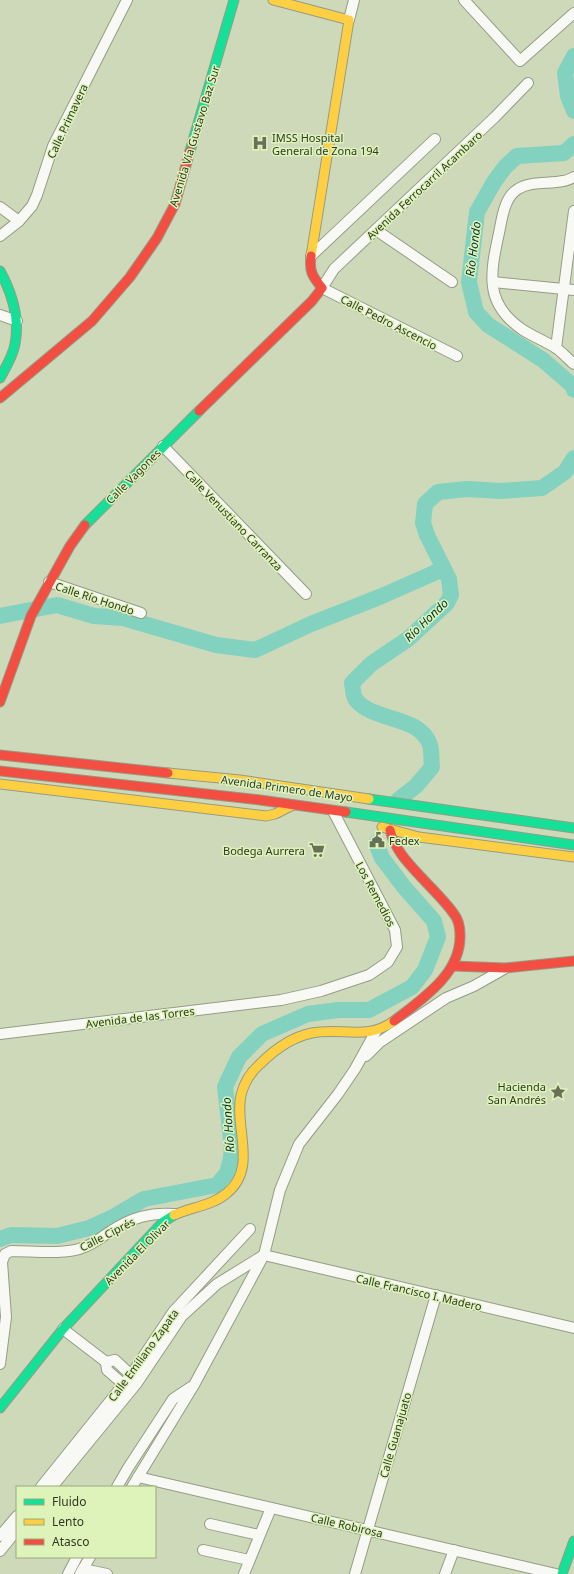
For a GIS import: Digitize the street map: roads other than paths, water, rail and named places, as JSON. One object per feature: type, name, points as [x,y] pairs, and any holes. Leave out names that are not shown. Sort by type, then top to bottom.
[{"type":"main road","name":"Avenida Vía Gustavo Baz Sur","points":[[0,398],[92,321],[130,277],[157,238],[176,204],[234,0]]},
{"type":"main road","points":[[273,0],[349,20],[310,264],[312,276],[322,288]]},
{"type":"main road","points":[[0,271],[10,291],[17,321],[14,346],[0,378]]},
{"type":"main road","name":"Calle Vagones","points":[[0,702],[31,616],[70,546],[86,524],[163,446],[312,301],[322,288]]},
{"type":"main road","name":"Avenida Primero de Mayo","points":[[0,755],[240,780],[574,828]]},
{"type":"main road","name":"Avenida Primero de Mayo","points":[[0,771],[260,800],[574,846]]},
{"type":"main road","name":"Avenida Primero de Mayo","points":[[0,784],[266,816],[275,814],[293,805]]},
{"type":"main road","name":"Avenida Primero de Mayo","points":[[369,817],[380,826],[419,837],[574,857]]},
{"type":"main road","points":[[376,1031],[389,1025],[441,982],[453,966],[461,938],[460,926],[455,914],[400,853],[393,841],[390,830]]},
{"type":"main road","points":[[453,966],[505,968],[574,961]]},
{"type":"main road","name":"Avenida El Olivar","points":[[0,1408],[63,1329],[163,1222],[175,1214],[223,1196],[231,1190],[237,1180],[243,1161],[245,1148],[240,1108],[241,1095],[245,1084],[267,1057],[292,1040],[306,1034],[322,1031],[376,1031]]},
{"type":"main road","points":[[562,1574],[574,1541]]},
{"type":"street","name":"Calle Primavera","points":[[0,236],[19,221],[32,206],[37,196],[53,146],[127,0]]},
{"type":"street","points":[[349,20],[354,0]]},
{"type":"street","points":[[464,0],[520,61],[574,13]]},
{"type":"street","name":"Avenida Ferrocarril Acambaro","points":[[322,288],[334,269],[496,117],[528,83]]},
{"type":"street","points":[[311,256],[435,139]]},
{"type":"street","points":[[574,177],[564,181],[527,185],[517,189],[510,196],[500,226],[494,255],[493,282],[494,294],[498,304],[507,318],[524,331],[556,348],[574,364]]},
{"type":"street","points":[[0,207],[19,221]]},
{"type":"street","points":[[556,348],[569,289],[574,211]]},
{"type":"street","points":[[376,230],[452,282]]},
{"type":"street","points":[[493,282],[569,289]]},
{"type":"street","name":"Calle Pedro Ascencio","points":[[322,288],[457,356]]},
{"type":"street","points":[[0,315],[17,321]]},
{"type":"street","name":"Calle Venustiano Carranza","points":[[163,446],[306,594]]},
{"type":"street","name":"Calle Río Hondo","points":[[49,582],[142,613]]},
{"type":"street","name":"Los Remedios","points":[[281,1000],[321,991],[369,974],[388,962],[397,947],[395,930],[333,811]]},
{"type":"street","points":[[355,1069],[380,1042],[446,998],[474,986],[505,968]]},
{"type":"street","name":"Avenida de las Torres","points":[[0,1034],[281,1000]]},
{"type":"street","points":[[133,1486],[194,1385],[264,1255],[280,1190],[299,1144],[338,1094],[355,1069],[376,1031]]},
{"type":"street","name":"Calle Ciprés","points":[[0,1364],[6,1317],[2,1262],[5,1254],[11,1251],[71,1251],[96,1242],[120,1225],[148,1215],[158,1213],[175,1214]]},
{"type":"street","name":"Calle Emiliano Zapata","points":[[42,1486],[178,1314],[250,1229]]},
{"type":"street","name":"Calle Francisco I. Madero","points":[[264,1255],[574,1328]]},
{"type":"street","name":"Calle Emiliano Zapata","points":[[53,1486],[137,1383],[178,1314],[217,1284],[264,1255]]},
{"type":"street","name":"Calle Guanajuato","points":[[355,1574],[436,1295]]},
{"type":"street","points":[[63,1329],[106,1362],[107,1370],[123,1384]]},
{"type":"street","points":[[106,1362],[115,1360],[131,1374]]},
{"type":"street","points":[[118,1486],[173,1398],[194,1385]]},
{"type":"street","name":"Calle Robirosa","points":[[138,1477],[556,1574]]},
{"type":"street","points":[[244,1574],[271,1508]]},
{"type":"street","points":[[0,1536],[16,1517]]},
{"type":"street","points":[[210,1524],[260,1535]]},
{"type":"street","points":[[0,1551],[16,1531]]},
{"type":"street","points":[[203,1550],[249,1560]]},
{"type":"street","points":[[445,1574],[454,1550]]},
{"type":"street","points":[[68,1574],[76,1558]]},
{"type":"street","points":[[89,1558],[82,1571],[107,1574]]},
{"type":"waterway","name":"Río Hondo","points":[[574,56],[565,73],[568,96],[574,111]]},
{"type":"waterway","name":"Río Hondo","points":[[574,144],[564,153],[517,156],[505,167],[494,182],[477,212],[469,282],[476,312],[488,325],[543,360],[573,386],[574,390]]},
{"type":"waterway","name":"Río Hondo","points":[[398,800],[416,786],[432,767],[430,745],[425,735],[417,728],[364,707],[355,699],[352,683],[371,664],[408,639],[447,603],[451,595],[449,579],[427,535],[423,523],[425,504],[438,492],[467,489],[501,491],[542,488],[565,472],[574,458]]},
{"type":"waterway","points":[[0,616],[57,605],[94,616],[123,618],[216,645],[255,650],[311,624],[382,596],[443,569]]},
{"type":"waterway","name":"Río Hondo","points":[[0,1239],[11,1235],[57,1236],[89,1228],[113,1217],[144,1199],[217,1185],[227,1173],[231,1158],[232,1147],[225,1087],[239,1057],[262,1034],[308,1014],[338,1010],[369,1010],[412,987],[425,970],[438,937],[434,921],[404,887],[382,858],[376,843]]},
{"type":"place","name":"IMSS Hospital General de Zona 194","points":[[260,143]]},
{"type":"place","name":"Fedex","points":[[377,840]]},
{"type":"place","name":"Bodega Aurrera","points":[[317,850]]},
{"type":"place","name":"Hacienda San Andrés","points":[[558,1092]]}]
